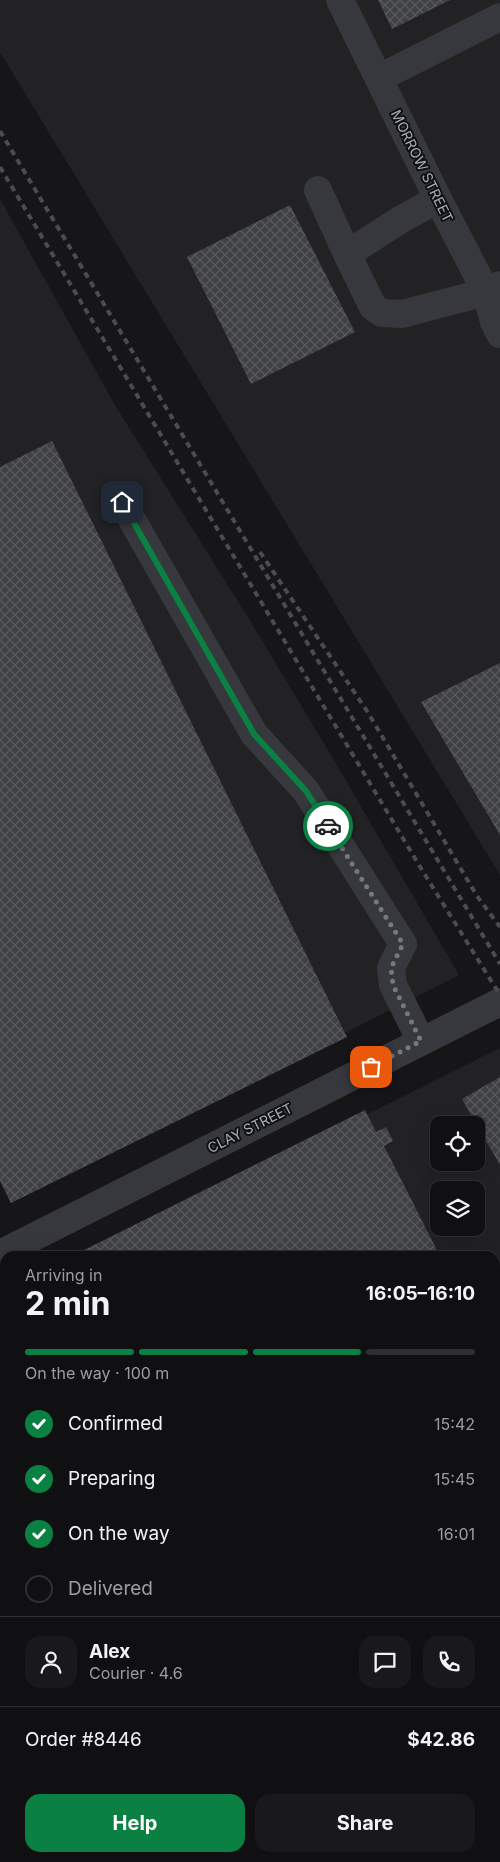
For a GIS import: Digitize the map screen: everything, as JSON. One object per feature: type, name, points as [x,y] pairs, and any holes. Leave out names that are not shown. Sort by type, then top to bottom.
[{"type":"street","name":"MORROW STREET","points":[[340,0],[438,199],[493,289],[494,322],[500,334]]},
{"type":"street","points":[[379,78],[500,17]]},
{"type":"street","points":[[318,190],[374,307],[382,313],[402,314],[493,289]]},
{"type":"street","points":[[347,254],[400,220],[438,199]]},
{"type":"street","points":[[122,502],[254,734],[306,791],[403,944],[391,968],[393,985],[421,1041]]},
{"type":"street","name":"CLAY STREET","points":[[3,1251],[500,1002]]},
{"type":"shaded area","points":[[0,0],[500,0],[500,875],[0,52]]},
{"type":"shaded area","points":[[0,199],[115,405],[254,627],[459,975],[11,1203],[0,1181]]},
{"type":"shaded area","points":[[500,1048],[500,1251],[93,1251]]},
{"type":"building","points":[[378,0],[450,0],[392,29]]},
{"type":"building","points":[[290,205],[355,332],[251,384],[187,257]]},
{"type":"building","points":[[52,441],[347,1037],[11,1203],[0,1181],[0,467]]},
{"type":"building","points":[[500,663],[500,835],[421,702]]},
{"type":"building","points":[[500,1077],[500,1165],[485,1139],[485,1116],[472,1116],[462,1099]]},
{"type":"building","points":[[365,1110],[376,1132],[386,1127],[393,1141],[384,1146],[437,1251],[82,1251]]},
{"type":"railway","points":[[0,131],[500,964]]},
{"type":"railway","points":[[0,167],[422,870],[500,995]]},
{"type":"railway","points":[[260,552],[367,711],[477,896],[500,927]]},
{"type":"way so far","points":[[328,826],[403,944],[391,968],[393,985],[421,1041],[371,1067]]},
{"type":"route","points":[[122,502],[254,734],[306,791],[328,826]]}]
